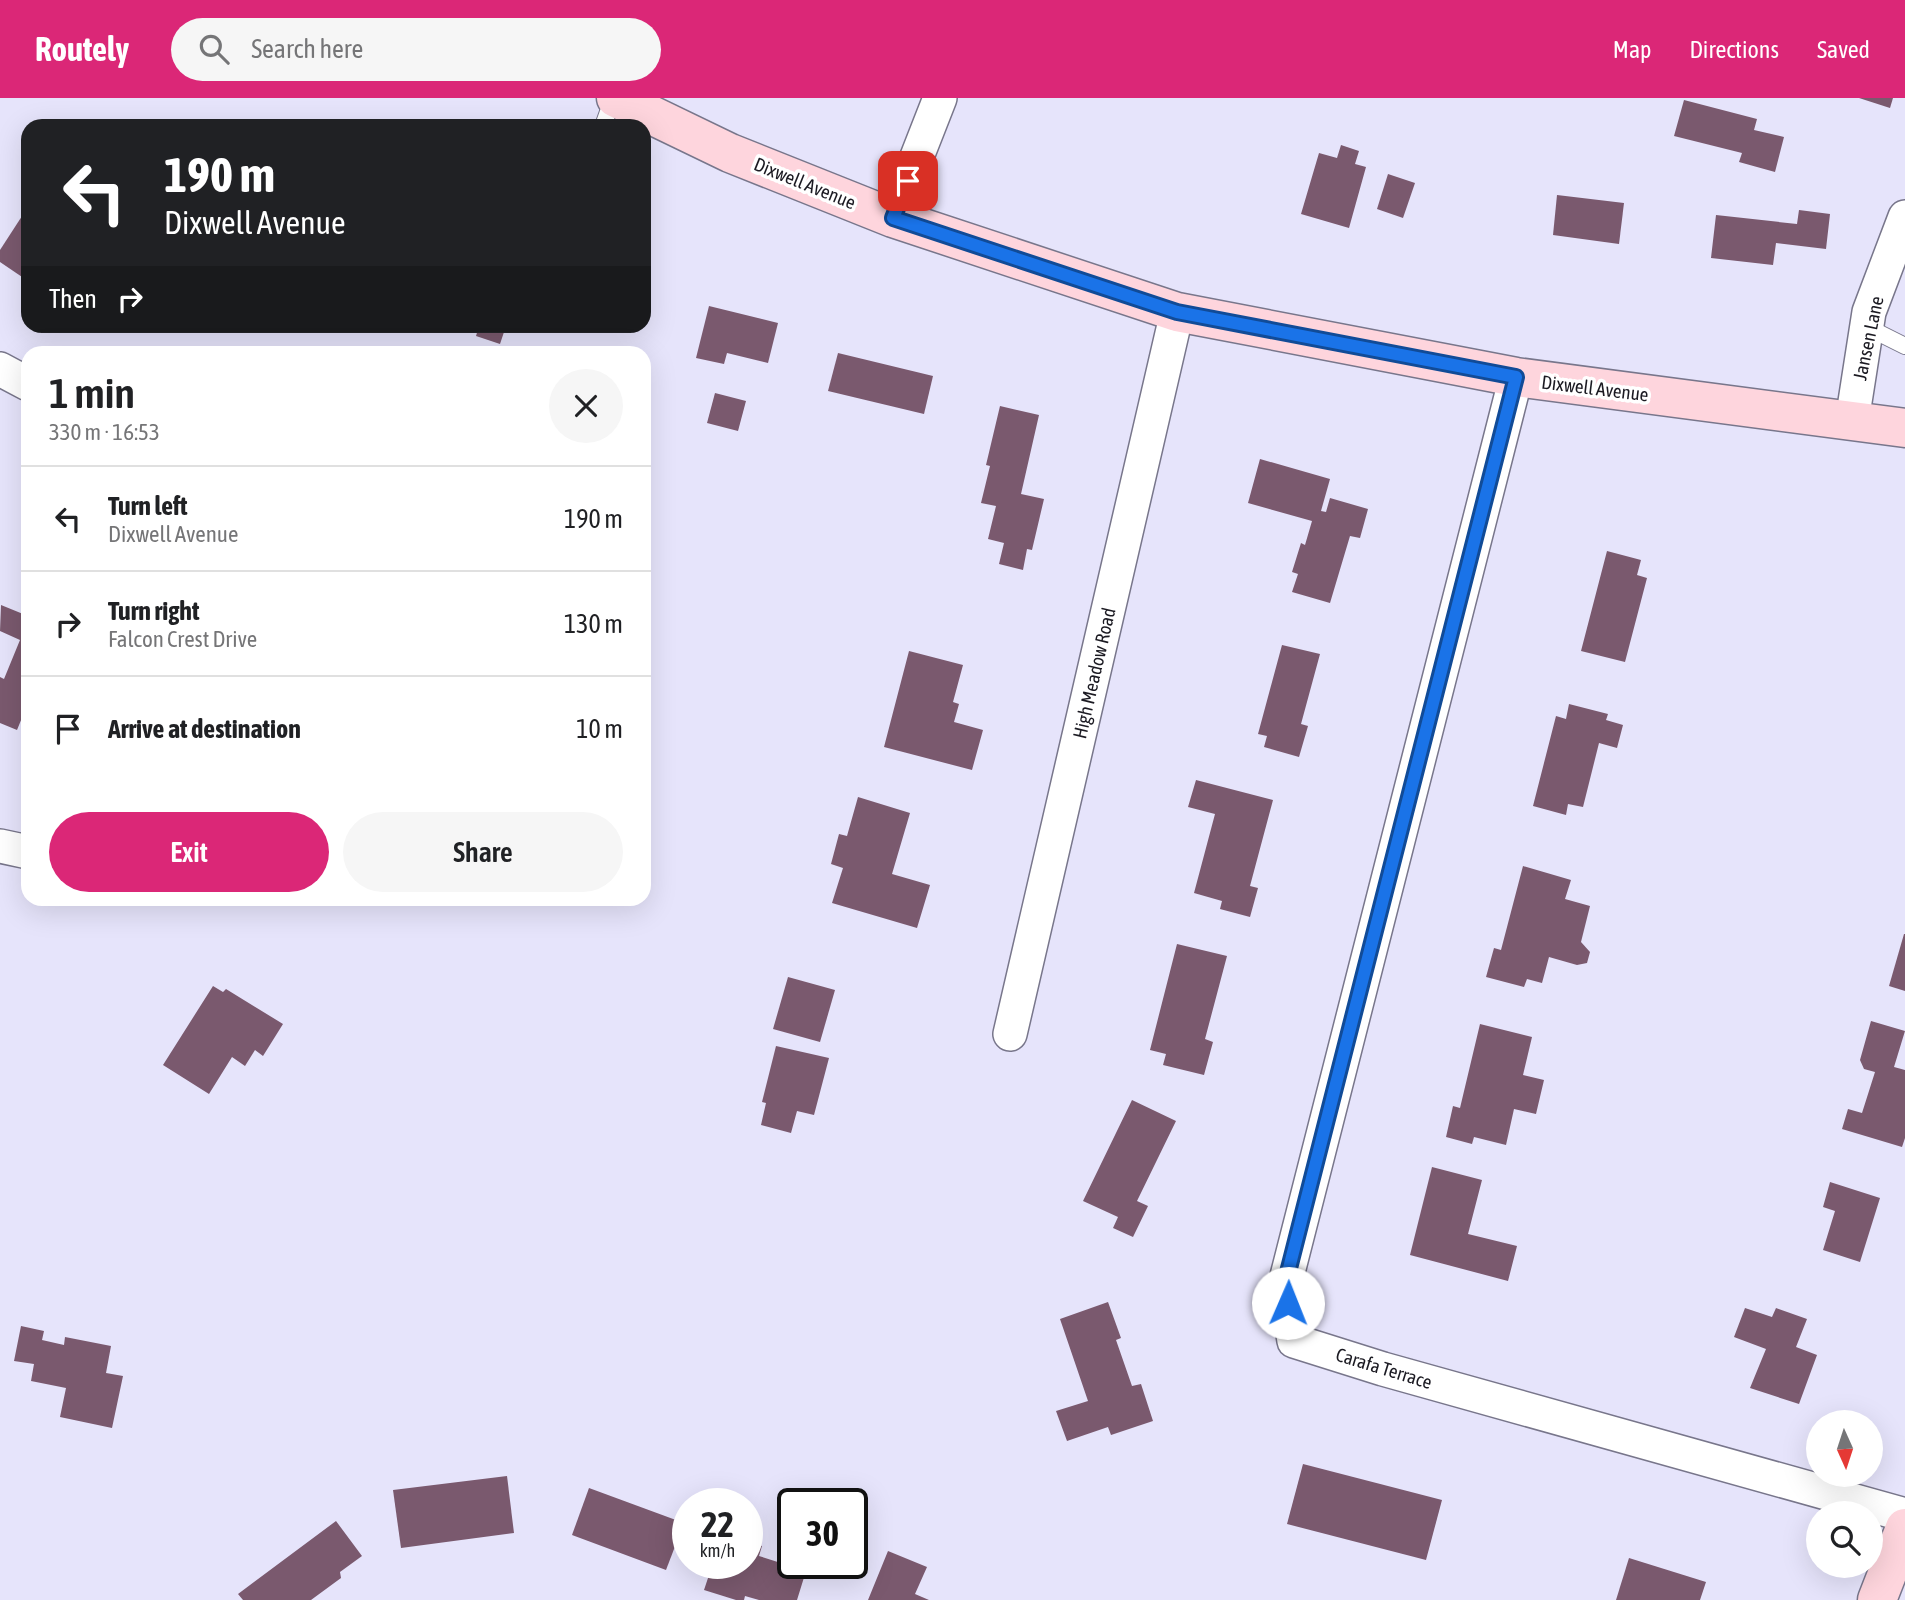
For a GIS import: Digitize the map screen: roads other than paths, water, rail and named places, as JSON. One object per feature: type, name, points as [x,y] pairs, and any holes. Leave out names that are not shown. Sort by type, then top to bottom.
[{"type":"main road","name":"Dixwell Avenue","points":[[615,98],[730,153],[893,218],[1177,312],[1516,377],[1905,428]]},
{"type":"main road","points":[[1877,1600],[1905,1528]]},
{"type":"street","points":[[893,218],[940,98]]},
{"type":"street","name":"Jansen Lane","points":[[1852,421],[1869,312],[1905,217]]},
{"type":"street","name":"High Meadow Road","points":[[1010,1034],[1177,312]]},
{"type":"street","points":[[0,369],[21,380]]},
{"type":"street","name":"Carafa Terrace","points":[[1516,377],[1285,1284],[1294,1341],[1383,1369],[1905,1515]]},
{"type":"street","points":[[0,846],[21,850]]},
{"type":"lane","points":[[606,119],[615,98]]},
{"type":"lane","points":[[1867,327],[1905,346]]}]
